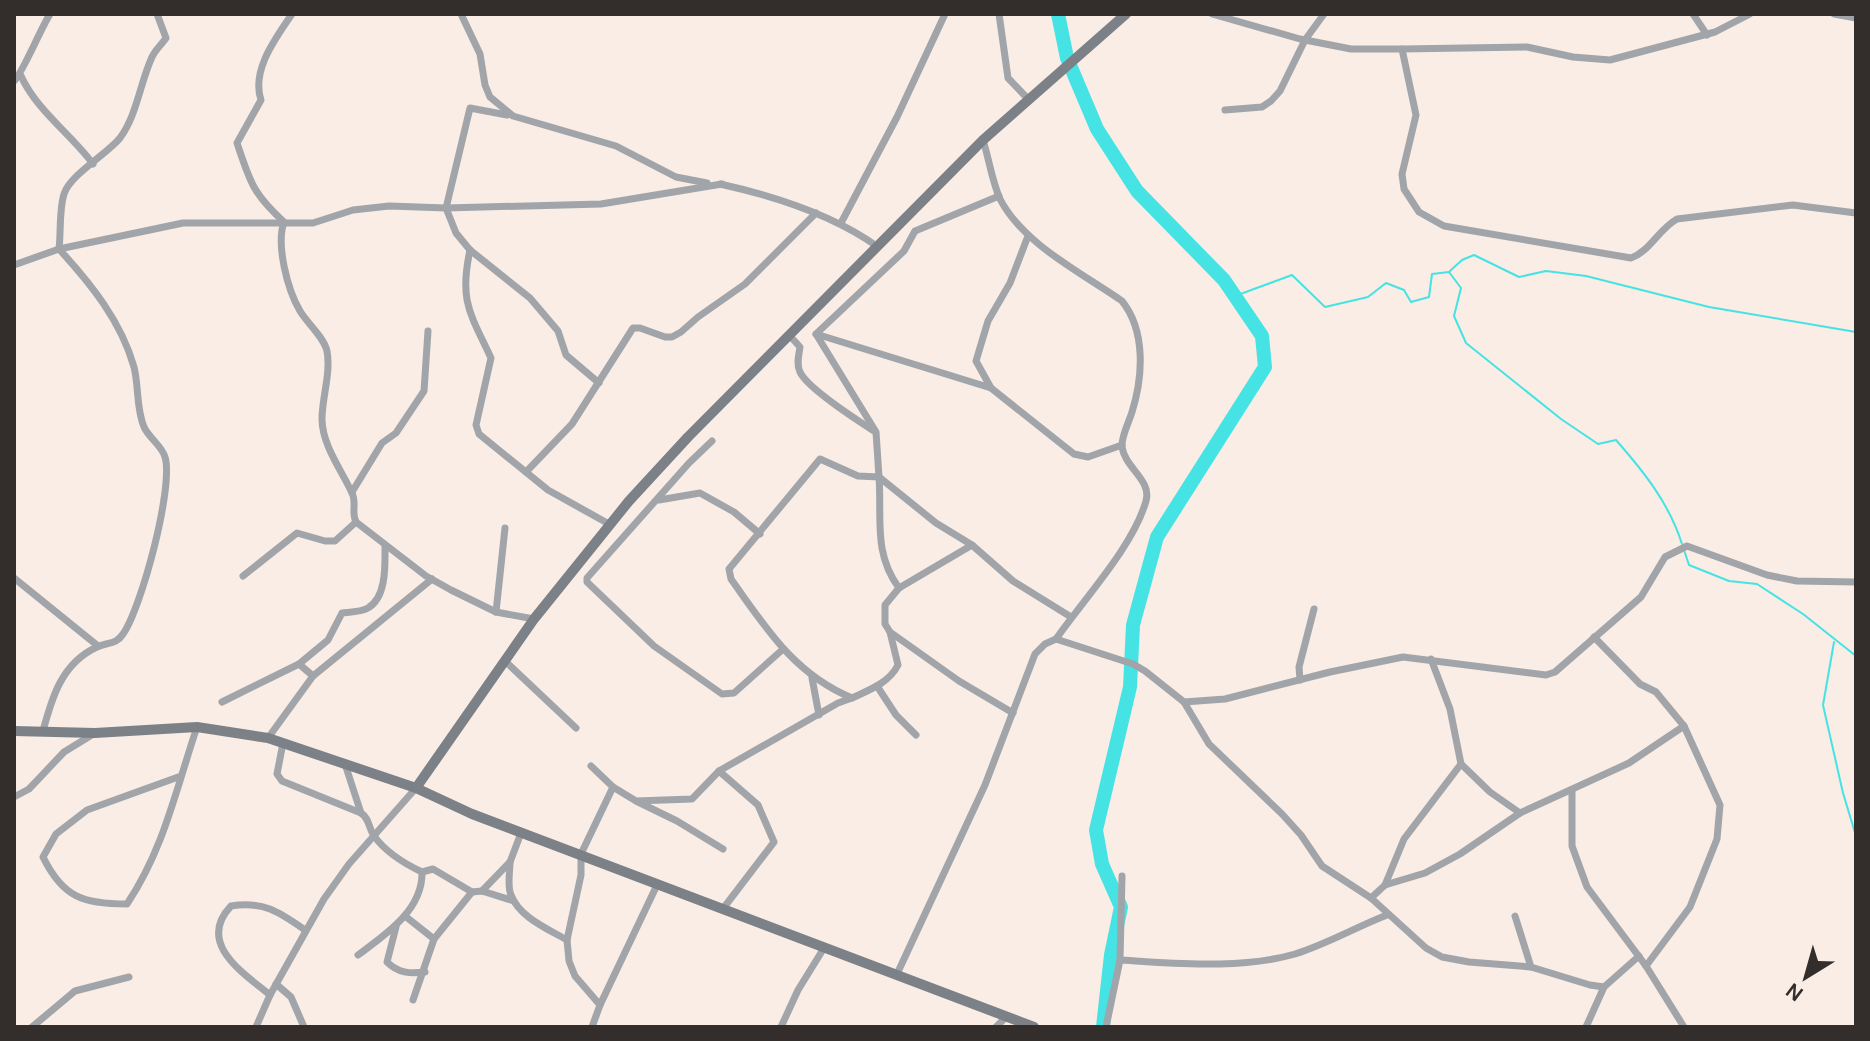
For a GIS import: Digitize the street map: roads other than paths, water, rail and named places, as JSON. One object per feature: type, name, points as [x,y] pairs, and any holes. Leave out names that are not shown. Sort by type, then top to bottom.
[{"type":"street","points":[[50,14],[18,79],[93,164]]},
{"type":"street","points":[[43,731],[50,704],[65,673],[77,660],[98,646],[113,644],[122,637],[149,567],[160,519],[166,459],[144,426],[135,370],[94,288],[59,249],[64,193],[73,179],[120,138],[153,55],[166,38],[157,14]]},
{"type":"street","points":[[284,222],[263,203],[252,187],[237,143],[261,100],[257,89],[258,77],[292,14]]},
{"type":"street","points":[[461,14],[480,54],[490,97],[513,116]]},
{"type":"street","points":[[841,223],[897,117],[945,14]]},
{"type":"street","points":[[999,14],[1008,78],[1029,100]]},
{"type":"street","points":[[256,1027],[305,930],[349,864],[416,788],[534,619],[612,521],[688,437],[983,140],[1126,14]]},
{"type":"street","points":[[1212,14],[1305,40],[1351,49],[1527,47],[1573,57],[1610,60],[1707,35],[1750,14]]},
{"type":"street","points":[[1225,110],[1262,107],[1271,101],[1280,91],[1305,40],[1324,14]]},
{"type":"street","points":[[1693,14],[1707,35]]},
{"type":"street","points":[[1834,14],[1856,18]]},
{"type":"street","points":[[1402,49],[1416,115],[1402,174],[1404,189],[1419,212],[1444,226],[1631,258],[1637,256],[1663,227],[1677,219],[1793,205],[1856,213]]},
{"type":"street","points":[[599,383],[566,355],[558,331],[530,298],[470,250],[456,233],[446,208],[470,108],[513,116],[616,146],[676,177],[722,184],[816,213],[841,223],[878,247]]},
{"type":"street","points":[[897,974],[985,785],[1035,654],[1056,639],[1113,562],[1147,500],[1145,486],[1130,468],[1122,445],[1137,393],[1140,368],[1138,330],[1132,313],[1122,301],[1028,236],[1008,213],[999,196],[983,140]]},
{"type":"street","points":[[14,265],[59,249],[183,223],[313,223],[353,210],[389,206],[446,208],[601,204],[722,184]]},
{"type":"street","points":[[816,334],[904,251],[915,231],[999,196]]},
{"type":"street","points":[[526,472],[572,424],[633,328],[665,337],[681,332],[745,284],[816,213]]},
{"type":"street","points":[[284,222],[280,233],[289,285],[299,310],[327,349],[322,420],[324,433],[352,492],[356,522],[432,579],[496,612],[534,619]]},
{"type":"street","points":[[991,388],[976,356],[988,321],[1010,283],[1028,236]]},
{"type":"street","points":[[470,250],[464,295],[470,316],[491,358],[476,425],[486,442],[548,490],[629,531]]},
{"type":"street","points":[[352,492],[382,443],[396,433],[424,391],[428,331]]},
{"type":"street","points":[[816,334],[991,388],[1074,454],[1088,457],[1122,445]]},
{"type":"street","points":[[816,334],[876,432],[882,551],[887,572],[899,588]]},
{"type":"street","points":[[790,336],[800,347],[798,366],[803,377],[876,432]]},
{"type":"street","points":[[712,441],[587,578],[587,582],[654,646],[728,695],[782,650]]},
{"type":"street","points":[[852,698],[812,676],[782,650],[728,575],[729,569],[820,459],[858,476],[879,477],[936,523],[972,545],[1013,581],[1071,617]]},
{"type":"street","points":[[657,500],[700,493],[734,512],[760,534]]},
{"type":"street","points":[[243,576],[297,533],[335,541],[356,522]]},
{"type":"street","points":[[496,612],[505,528]]},
{"type":"street","points":[[636,801],[692,799],[719,771],[877,686],[898,665],[885,624],[885,605],[899,588],[972,545]]},
{"type":"street","points":[[222,702],[299,664],[328,640],[342,613],[365,610],[375,603],[385,571],[385,546]]},
{"type":"street","points":[[1184,702],[1225,699],[1403,657],[1546,675],[1555,672],[1641,597],[1665,557],[1687,546],[1767,575],[1797,581],[1856,582]]},
{"type":"street","points":[[14,578],[98,646]]},
{"type":"street","points":[[268,738],[313,676],[432,579]]},
{"type":"street","points":[[1300,680],[1299,667],[1314,609]]},
{"type":"street","points":[[890,632],[959,681],[1013,713]]},
{"type":"street","points":[[1594,637],[1640,684],[1656,692],[1684,726],[1719,799],[1717,839],[1690,907],[1646,966]]},
{"type":"street","points":[[1056,639],[1133,664],[1184,702],[1209,744],[1282,814],[1322,866],[1371,898],[1426,948],[1442,957],[1531,967],[1604,987]]},
{"type":"street","points":[[1431,659],[1450,709],[1461,764],[1490,792],[1520,813]]},
{"type":"street","points":[[505,661],[576,728]]},
{"type":"street","points":[[299,664],[313,676]]},
{"type":"street","points":[[812,676],[819,715]]},
{"type":"street","points":[[877,686],[896,715],[916,735]]},
{"type":"street","points":[[1385,885],[1425,873],[1460,854],[1520,813],[1629,763],[1684,726]]},
{"type":"street","points":[[14,731],[95,733],[197,727],[268,738],[416,788],[521,833],[1034,1027]]},
{"type":"street","points":[[181,776],[87,810],[56,834],[43,857],[51,875],[82,900],[96,904],[127,904],[138,888],[168,824],[197,727]]},
{"type":"street","points":[[14,797],[29,789],[64,752],[95,733]]},
{"type":"street","points":[[283,743],[277,774],[282,781],[367,817],[374,835],[404,864],[422,872],[433,869],[472,892],[482,891],[514,901]]},
{"type":"street","points":[[345,764],[361,813]]},
{"type":"street","points":[[1371,898],[1385,885],[1404,839],[1461,764]]},
{"type":"street","points":[[591,766],[613,787],[723,849]]},
{"type":"street","points":[[719,771],[758,805],[774,842],[722,910]]},
{"type":"street","points":[[600,1005],[575,976],[569,961],[567,940],[581,875],[581,854],[613,787]]},
{"type":"street","points":[[1572,791],[1572,846],[1587,887],[1646,966],[1684,1027]]},
{"type":"street","points":[[521,833],[510,862],[509,892],[531,919],[567,940]]},
{"type":"street","points":[[482,891],[510,862]]},
{"type":"street","points":[[358,955],[405,916],[419,889],[422,872]]},
{"type":"street","points":[[1106,1027],[1120,960],[1122,876]]},
{"type":"street","points":[[592,1027],[657,885]]},
{"type":"street","points":[[413,1000],[434,939],[472,892]]},
{"type":"street","points":[[270,995],[229,960],[217,930],[219,920],[231,906],[260,904],[305,930]]},
{"type":"street","points":[[1120,960],[1199,964],[1292,955],[1387,915]]},
{"type":"street","points":[[405,916],[434,939]]},
{"type":"street","points":[[1515,916],[1531,967]]},
{"type":"street","points":[[396,926],[387,962],[412,974],[425,972]]},
{"type":"street","points":[[781,1027],[798,990],[824,948]]},
{"type":"street","points":[[1586,1027],[1604,987],[1639,956]]},
{"type":"street","points":[[32,1027],[75,991],[129,977]]},
{"type":"street","points":[[276,984],[291,997],[304,1027]]},
{"type":"street","points":[[996,1027],[1006,1017]]},
{"type":"waterway","points":[[1058,14],[1067,58],[1097,129],[1137,191],[1224,280],[1262,336],[1265,367],[1157,537],[1133,625],[1130,687],[1096,830],[1102,864],[1121,907],[1111,955],[1103,1027]]},
{"type":"waterway","points":[[1450,271],[1462,260],[1474,255],[1519,277],[1546,271],[1586,276],[1709,307],[1856,332]]},
{"type":"waterway","points":[[1235,296],[1292,275],[1325,307],[1368,297],[1386,283],[1404,290],[1411,302],[1429,297],[1432,274],[1449,272],[1461,288],[1454,316],[1466,343],[1561,419],[1598,444],[1616,440],[1655,489],[1682,544]]},
{"type":"waterway","points":[[1684,550],[1689,565],[1729,581],[1757,584],[1803,614],[1856,656]]},
{"type":"waterway","points":[[1834,642],[1823,705],[1856,836]]}]
